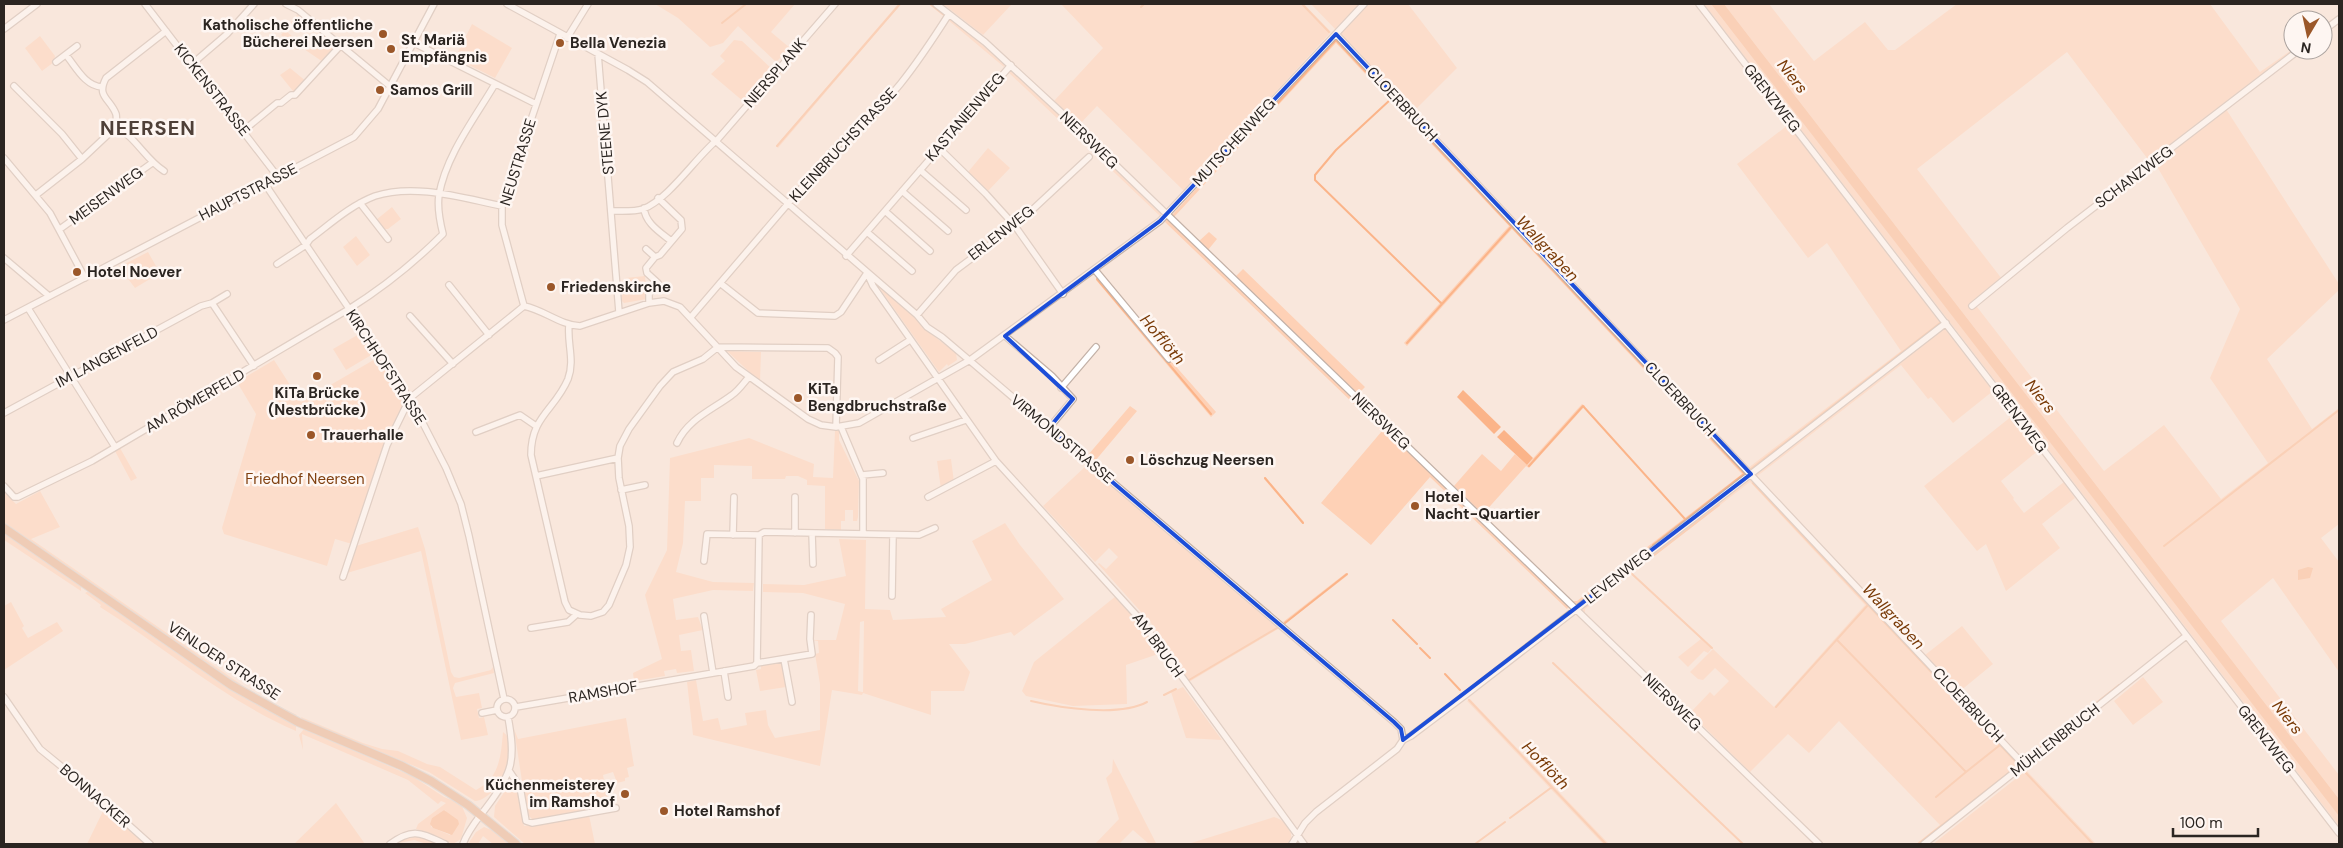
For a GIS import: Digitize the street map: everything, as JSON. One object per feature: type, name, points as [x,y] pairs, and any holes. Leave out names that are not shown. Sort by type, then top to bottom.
[{"type":"main road","name":"VENLOER STRASSE","points":[[4,528],[252,698],[298,722],[424,777],[460,799],[516,844]]},
{"type":"street","points":[[4,29],[37,4]]},
{"type":"street","name":"KICKENSTRASSE","points":[[145,4],[278,177]]},
{"type":"street","points":[[192,64],[227,34],[254,4]]},
{"type":"street","points":[[286,4],[298,10],[391,87]]},
{"type":"street","name":"HAUPTSTRASSE","points":[[4,320],[354,137],[378,109],[434,4]]},
{"type":"street","name":"VIRMONDSTRASSE","points":[[507,4],[643,79],[846,256],[917,315],[929,328],[970,360],[1394,722],[1401,729],[1403,740]]},
{"type":"street","points":[[567,38],[588,4]]},
{"type":"street","name":"NIERSPLANK","points":[[715,142],[835,4]]},
{"type":"street","name":"NIERSWEG","points":[[936,4],[1011,65],[1819,844]]},
{"type":"street","name":"MUTSCHENWEG","points":[[839,427],[869,418],[970,360],[1063,294],[1167,215],[1364,4]]},
{"type":"street","name":"GRENZWEG","points":[[1699,4],[2339,833]]},
{"type":"street","name":"KLEINBRUCHSTRASSE","points":[[691,317],[840,143],[863,127],[892,94],[922,56],[949,14]]},
{"type":"street","points":[[36,195],[82,159],[116,127],[116,115],[103,94],[102,86],[106,78],[166,31]]},
{"type":"street","name":"NEUSTRASSE","points":[[524,306],[502,226],[502,206],[560,34]]},
{"type":"street","name":"CLOERBRUCH","points":[[1336,34],[2024,765]]},
{"type":"street","points":[[414,43],[536,104]]},
{"type":"street","points":[[243,131],[277,103],[281,103],[291,95],[296,95],[340,45]]},
{"type":"street","points":[[56,62],[77,46]]},
{"type":"street","name":"STEENE DYK","points":[[598,54],[619,312]]},
{"type":"street","points":[[66,55],[92,86],[102,86]]},
{"type":"street","name":"SCHANZWEG","points":[[1972,306],[2067,228],[2286,60]]},
{"type":"street","name":"KASTANIENWEG","points":[[846,256],[1011,65]]},
{"type":"street","points":[[440,194],[451,160],[495,84]]},
{"type":"street","points":[[14,86],[62,134],[82,159]]},
{"type":"street","points":[[116,127],[126,132],[152,163],[164,171]]},
{"type":"street","points":[[612,211],[644,208],[678,182],[707,148],[715,142]]},
{"type":"street","points":[[938,148],[980,188],[1015,226],[1063,294]]},
{"type":"street","name":"ERLENWEG","points":[[917,315],[961,264],[1015,226],[1089,157]]},
{"type":"street","points":[[4,158],[36,195],[60,229],[85,278]]},
{"type":"street","name":"MEISENWEG","points":[[60,229],[152,163]]},
{"type":"street","name":"KASTANIENWEG","points":[[920,170],[966,210]]},
{"type":"street","name":"KIRCHHOFSTRASSE","points":[[265,184],[410,398],[446,468],[461,504],[504,699]]},
{"type":"street","points":[[902,190],[948,231]]},
{"type":"street","points":[[277,264],[306,245],[310,239],[360,203],[392,192],[410,191],[440,194],[502,206]]},
{"type":"street","name":"AM RÖMERFELD","points":[[4,486],[14,497],[38,488],[115,447],[254,366],[384,286],[444,234],[439,218],[440,194]]},
{"type":"street","points":[[649,303],[649,294],[658,283],[647,273],[646,268],[655,257],[660,256],[682,229],[681,220],[658,198]]},
{"type":"street","points":[[360,203],[388,239]]},
{"type":"street","points":[[644,208],[644,216],[650,224],[671,241]]},
{"type":"street","points":[[885,211],[930,251]]},
{"type":"street","points":[[867,232],[912,271]]},
{"type":"street","points":[[646,249],[655,257]]},
{"type":"street","points":[[4,258],[50,296]]},
{"type":"street","points":[[1095,270],[1169,359]]},
{"type":"street","points":[[720,283],[758,313],[835,316],[841,312],[868,273]]},
{"type":"street","name":"AM BRUCH","points":[[868,273],[873,286],[996,461],[1139,618],[1304,844]]},
{"type":"street","points":[[449,285],[489,335]]},
{"type":"street","name":"IM LANGENFELD","points":[[4,413],[201,306],[212,303],[227,294]]},
{"type":"street","points":[[343,576],[387,445],[410,398],[524,306],[535,308],[569,325],[590,324],[619,312],[649,303],[660,301],[673,303],[691,317],[748,378],[808,419],[821,425],[839,427]]},
{"type":"street","points":[[212,303],[254,366]]},
{"type":"street","points":[[28,308],[115,447]]},
{"type":"street","points":[[410,316],[453,364]]},
{"type":"street","name":"LEVENWEG","points":[[1297,836],[1305,822],[1316,812],[1397,749],[1403,740],[1418,731],[1946,323]]},
{"type":"street","points":[[569,325],[572,367],[567,381],[536,426],[531,439],[531,455],[565,602],[569,610],[577,614],[591,616],[603,612],[609,605],[626,565],[630,547],[629,526],[621,490],[618,458],[629,429],[660,386],[673,372],[703,359],[718,347],[828,348],[836,352],[838,357],[839,427],[862,475],[863,534]]},
{"type":"street","points":[[1005,336],[1052,376],[1073,399],[1049,428]]},
{"type":"street","points":[[879,360],[910,340]]},
{"type":"street","points":[[1061,388],[1096,347]]},
{"type":"street","points":[[677,442],[692,422],[734,394],[748,378]]},
{"type":"street","points":[[476,432],[520,415],[536,426]]},
{"type":"street","points":[[913,438],[966,420]]},
{"type":"street","points":[[536,476],[618,458]]},
{"type":"street","points":[[928,497],[996,461]]},
{"type":"street","points":[[862,475],[883,473]]},
{"type":"street","points":[[621,490],[645,485]]},
{"type":"street","points":[[734,497],[734,535]]},
{"type":"street","points":[[794,533],[795,497]]},
{"type":"street","points":[[704,561],[707,534],[759,536],[764,532],[919,535],[935,528]]},
{"type":"street","points":[[812,533],[812,564]]},
{"type":"street","points":[[892,596],[893,535]]},
{"type":"street","points":[[757,663],[759,536]]},
{"type":"street","points":[[531,628],[568,622],[577,614]]},
{"type":"street","name":"RAMSHOF","points":[[516,706],[754,666],[757,663],[812,654],[810,639],[811,614]]},
{"type":"street","points":[[704,616],[713,673]]},
{"type":"street","name":"MÜHLENBRUCH","points":[[1924,844],[2186,636]]},
{"type":"street","points":[[784,658],[792,702]]},
{"type":"street","points":[[724,671],[728,697]]},
{"type":"street","name":"BONNACKER","points":[[4,697],[40,749],[83,784],[150,844]]},
{"type":"street","points":[[504,699],[510,699],[516,706],[515,712],[508,717],[501,716],[497,710],[499,702],[504,699]]},
{"type":"street","points":[[482,713],[497,710]]},
{"type":"street","points":[[463,844],[480,815],[510,772],[513,760],[513,744],[508,717]]},
{"type":"street","points":[[510,772],[520,787],[526,822],[532,823],[616,808]]},
{"type":"street","points":[[390,844],[401,836],[414,832],[445,844]]},
{"type":"street","points":[[1292,844],[1297,836]]},
{"type":"highlighted area","points":[[1336,34],[1751,474],[1403,740],[1401,729],[1394,722],[1049,428],[1073,399],[1005,336],[1160,221]]},
{"type":"green space","points":[[655,4],[795,4],[771,32],[790,48],[776,62],[738,26],[723,43],[710,47],[678,18]]},
{"type":"green space","points":[[898,4],[901,4],[778,148],[776,146]]},
{"type":"green space","points":[[943,4],[1012,4],[983,35]]},
{"type":"green space","points":[[1061,4],[1304,4],[1331,32],[1184,191],[1097,106],[1079,125],[1054,101],[1103,48]]},
{"type":"green space","points":[[1311,4],[1361,4],[1336,30]]},
{"type":"green space","points":[[1366,4],[1408,4],[1457,68],[1413,112],[1338,33]]},
{"type":"green space","points":[[1704,4],[1711,4],[2339,815],[2339,826]]},
{"type":"green space","points":[[1724,4],[1769,4],[1814,61],[1865,22],[1888,50],[1895,50],[1957,4],[2210,4],[2260,72],[2283,56],[2283,59],[2150,162],[2067,52],[1917,169],[2002,279],[1974,303],[2104,471],[2164,425],[2221,499],[2268,463],[2210,378],[2240,309],[2155,163],[2226,109],[2339,284],[2339,290],[2267,359],[2312,429],[2339,408],[2339,524],[2321,538],[2339,562],[2339,672],[2273,578],[2221,621],[2339,775],[2339,799]]},
{"type":"green space","points":[[297,15],[300,16],[287,32],[309,50],[322,34],[332,42],[333,48],[323,62],[301,47],[298,50],[281,35]]},
{"type":"green space","points":[[951,18],[1005,64],[1004,67],[948,20]]},
{"type":"green space","points":[[472,24],[512,48],[495,78],[455,58]]},
{"type":"green space","points":[[40,36],[55,56],[54,62],[42,71],[25,48]]},
{"type":"green space","points":[[1336,37],[1745,472],[1743,476],[1578,605],[1573,601],[1577,601],[1742,474],[1512,229],[1407,346],[1404,343],[1509,226],[1336,43],[1174,217],[1172,215]]},
{"type":"green space","points":[[734,40],[742,41],[772,69],[744,102],[711,74],[725,61],[720,56]]},
{"type":"green space","points":[[290,68],[307,82],[298,91],[293,91],[280,75]]},
{"type":"green space","points":[[1012,70],[1096,150],[1093,152],[1008,72]]},
{"type":"green space","points":[[1788,125],[1942,324],[1751,471],[1748,468],[1901,351],[1827,243],[1808,258],[1737,164]]},
{"type":"green space","points":[[988,148],[1010,168],[988,191],[968,172]]},
{"type":"green space","points":[[1099,153],[1162,214],[1160,216],[1097,156]]},
{"type":"green space","points":[[392,207],[401,219],[388,229],[384,229],[376,220]]},
{"type":"green space","points":[[1167,219],[1569,606],[1567,609],[1430,477],[1371,545],[1321,503],[1382,431],[1165,222]]},
{"type":"green space","points":[[1209,232],[1217,239],[1208,250],[1199,241]]},
{"type":"green space","points":[[356,236],[370,255],[357,266],[343,247]]},
{"type":"green space","points":[[148,252],[160,273],[135,288],[119,267]]},
{"type":"green space","points":[[1243,269],[1365,387],[1358,394],[1236,276]]},
{"type":"green space","points":[[645,276],[647,299],[624,303],[622,301],[621,283],[625,282],[625,278]]},
{"type":"green space","points":[[1098,278],[1216,412],[1211,417],[1096,280]]},
{"type":"green space","points":[[878,286],[918,320],[922,327],[956,353],[957,360],[948,366],[947,364],[939,372]]},
{"type":"green space","points":[[1940,330],[1946,330],[1993,391],[1953,423],[1931,397],[1928,399],[1901,365],[1756,477],[1754,474]]},
{"type":"green space","points":[[361,333],[373,354],[346,370],[333,349]]},
{"type":"green space","points":[[727,351],[761,352],[760,382]]},
{"type":"green space","name":"Friedhof Neersen","points":[[377,358],[405,400],[385,444],[352,544],[335,539],[327,566],[224,534],[222,528],[256,414],[237,382],[274,360],[301,402]]},
{"type":"green space","points":[[1582,404],[1585,406],[1529,468],[1526,466],[1483,514],[1454,486],[1482,454],[1501,471],[1515,454],[1527,465]]},
{"type":"green space","points":[[1130,406],[1137,411],[1095,461],[1088,455]]},
{"type":"green space","points":[[2012,416],[2039,450],[2001,481],[2013,499],[2024,513],[2064,482],[2075,498],[2042,524],[2060,548],[2006,591],[1986,544],[1977,551],[1924,486]]},
{"type":"green space","points":[[835,431],[839,431],[839,440],[859,481],[857,521],[853,521],[853,510],[845,510],[845,521],[841,521],[841,530],[825,529],[825,486],[807,485],[807,480],[798,476],[786,476],[785,479],[752,479],[752,466],[714,465],[714,478],[701,478],[701,501],[685,501],[683,543],[676,572],[713,582],[754,583],[753,591],[713,590],[673,599],[676,620],[698,617],[703,630],[679,635],[681,651],[691,650],[694,671],[677,673],[676,669],[664,671],[665,676],[634,681],[633,673],[662,659],[645,595],[667,550],[670,458],[749,438],[814,464],[813,477],[833,478]]},
{"type":"green space","points":[[120,448],[137,478],[131,481],[115,451]]},
{"type":"green space","points":[[951,459],[954,482],[941,489],[937,461]]},
{"type":"green space","points":[[1087,465],[1278,629],[1189,682],[1151,623],[1098,564],[1106,569],[1118,557],[1109,548],[1095,562],[1043,506]]},
{"type":"green space","points":[[1265,477],[1304,522],[1303,524],[1264,479]]},
{"type":"green space","points":[[1751,478],[2021,765],[1920,844],[1916,844],[1940,825],[1839,721],[1809,753],[1788,734],[1750,772],[1690,713],[1710,692],[1714,696],[1729,681],[1715,668],[1703,680],[1698,679],[1690,672],[1713,649],[1774,707],[1865,605],[1750,482],[1632,573],[1712,648],[1708,653],[1704,651],[1688,667],[1678,657],[1701,639],[1631,574],[1585,609],[1585,613],[1580,608]]},
{"type":"green space","points":[[40,491],[60,527],[31,539],[255,694],[297,715],[293,716],[242,688],[4,525],[4,492],[16,504]]},
{"type":"green space","points":[[1005,523],[1020,545],[1064,599],[1014,636],[1011,632],[965,644],[949,644],[970,672],[964,691],[931,691],[931,715],[863,693],[862,695],[832,690],[820,766],[693,735],[687,682],[696,680],[703,721],[718,718],[721,730],[747,725],[745,713],[766,710],[768,725],[775,738],[820,730],[820,684],[815,654],[819,653],[818,641],[812,640],[836,640],[845,604],[803,593],[763,592],[763,584],[804,585],[846,576],[839,539],[866,540],[865,609],[890,610],[893,620],[946,617],[941,609],[992,580],[972,541]],"holes":[[[864,621],[863,692],[858,691],[860,622]]]},
{"type":"green space","points":[[418,527],[425,549],[451,672],[454,677],[459,678],[491,670],[493,667],[494,673],[455,683],[453,688],[456,697],[479,693],[482,708],[477,709],[479,718],[484,717],[488,735],[461,740],[421,551],[347,573],[356,546]]},
{"type":"green space","points":[[4,532],[81,586],[81,591],[4,540]]},
{"type":"green space","points":[[1346,573],[1348,575],[1285,624],[1283,622]]},
{"type":"green space","points":[[89,591],[221,683],[296,725],[296,731],[244,704],[196,673],[100,607],[101,605],[85,593]]},
{"type":"green space","points":[[1116,596],[1144,628],[1161,653],[1126,665],[1127,704],[1073,706],[1026,696],[1022,691],[1034,662]]},
{"type":"green space","points":[[11,602],[24,626],[22,628],[28,638],[57,622],[63,631],[4,670],[4,606]]},
{"type":"green space","points":[[1962,626],[1993,664],[1959,692],[1925,655]]},
{"type":"green space","points":[[782,662],[786,687],[760,691],[756,670],[761,669],[761,665]]},
{"type":"green space","points":[[2143,677],[2163,702],[2133,725],[2114,701]]},
{"type":"green space","points":[[1183,687],[1222,740],[1186,738],[1171,692]]},
{"type":"green space","points":[[1470,699],[1609,844],[1603,844],[1467,701]]},
{"type":"green space","points":[[301,717],[363,743],[382,749],[398,751],[427,764],[440,767],[476,790],[484,785],[495,772],[500,757],[503,732],[508,739],[510,748],[509,759],[505,771],[492,792],[484,798],[475,801],[429,772],[302,720]]},
{"type":"green space","points":[[626,718],[634,766],[627,768],[629,777],[625,778],[625,781],[617,783],[613,772],[603,775],[609,806],[533,820],[527,814],[514,729],[518,739]]},
{"type":"green space","points":[[304,729],[412,776],[444,797],[461,804],[467,818],[461,839],[453,844],[416,829],[418,824],[446,803],[441,801],[438,804],[408,780],[302,734],[303,750],[299,735]],"holes":[[[444,810],[446,811],[450,835],[431,827],[432,818]]]},
{"type":"green space","points":[[1113,759],[1156,843],[1154,844],[1149,844],[1133,830],[1119,844],[1095,844],[1119,819],[1106,778],[1112,772]]},
{"type":"green space","points":[[2026,770],[2096,844],[1933,844],[2023,773]]},
{"type":"green space","points":[[511,782],[517,785],[524,826],[589,815],[595,844],[525,844],[494,817],[495,806]]},
{"type":"green space","points":[[336,803],[365,844],[294,844]]},
{"type":"green space","points":[[104,809],[145,844],[87,844]]},
{"type":"green space","points":[[1274,817],[1289,827],[1291,840],[1289,844],[1188,844]]},
{"type":"green space","points":[[484,827],[494,831],[511,844],[493,844],[483,836],[478,844],[468,844],[476,832]]},
{"type":"green space","points":[[421,835],[439,844],[427,844],[414,840],[393,844],[406,836]]},
{"type":"shaded area","points":[[1711,4],[1724,4],[2339,799],[2339,816]]},
{"type":"shaded area","points":[[1463,390],[1501,427],[1494,434],[1457,397]]},
{"type":"shaded area","points":[[1504,430],[1533,458],[1527,465],[1497,437]]},
{"type":"shaded area","points":[[2308,567],[2313,568],[2310,578],[2298,580],[2298,570]]},
{"type":"shaded area","points":[[444,810],[458,820],[459,824],[452,835],[433,828],[430,824],[432,818]]},
{"type":"waterway","points":[[722,23],[746,4]]},
{"type":"waterway","points":[[777,146],[900,4]]},
{"type":"waterway","points":[[930,4],[944,15]]},
{"type":"waterway","points":[[1141,7],[1144,4]]},
{"type":"waterway","name":"Wallgraben","points":[[1302,4],[1329,32]]},
{"type":"waterway","name":"Wallgraben","points":[[1334,38],[1745,474]]},
{"type":"waterway","points":[[1263,119],[1336,40]]},
{"type":"waterway","points":[[1391,99],[1336,150],[1315,175],[1315,180],[1442,304]]},
{"type":"waterway","points":[[1407,343],[1512,226]]},
{"type":"waterway","name":"Hofflöth","points":[[1097,279],[1211,414]]},
{"type":"waterway","points":[[1751,469],[1940,323]]},
{"type":"waterway","points":[[1529,466],[1583,406],[1685,519]]},
{"type":"waterway","points":[[2164,546],[2339,410]]},
{"type":"waterway","points":[[1653,545],[1744,474]]},
{"type":"waterway","name":"Hofflöth","points":[[1265,478],[1303,523]]},
{"type":"waterway","name":"Wallgraben","points":[[1753,483],[2019,765]]},
{"type":"waterway","points":[[1712,648],[1631,573],[1719,505]]},
{"type":"waterway","points":[[1285,623],[1347,574]]},
{"type":"waterway","points":[[1776,707],[1868,605]]},
{"type":"waterway","name":"Hofflöth","points":[[1393,620],[1417,644]]},
{"type":"waterway","points":[[1189,680],[1277,628]]},
{"type":"waterway","points":[[1837,640],[1966,772],[2000,745]]},
{"type":"waterway","name":"Hofflöth","points":[[1420,648],[1430,658]]},
{"type":"waterway","points":[[1553,663],[1743,844]]},
{"type":"waterway","name":"Hofflöth","points":[[1445,674],[1460,690]]},
{"type":"waterway","points":[[2024,760],[2119,685]]},
{"type":"waterway","points":[[1164,695],[1176,689]]},
{"type":"waterway","name":"Hofflöth","points":[[1469,700],[1606,844]]},
{"type":"waterway","points":[[1031,701],[1090,710],[1121,709],[1135,707],[1147,702]]},
{"type":"waterway","points":[[1918,844],[2020,764]]},
{"type":"waterway","points":[[1936,797],[1966,772]]},
{"type":"waterway","name":"Wallgraben","points":[[2025,772],[2093,844]]},
{"type":"waterway","points":[[1510,818],[1552,787]]},
{"type":"waterway","points":[[1475,844],[1505,822]]},
{"type":"place","name":"Katholische öffentliche Bücherei Neersen","points":[[383,34]]},
{"type":"place","name":"Bella Venezia","points":[[560,43]]},
{"type":"place","name":"St. Mariä Empfängnis","points":[[391,49]]},
{"type":"place","name":"Samos Grill","points":[[380,90]]},
{"type":"place","name":"Hotel Noever","points":[[77,272]]},
{"type":"place","name":"Friedenskirche","points":[[551,287]]},
{"type":"place","name":"KiTa Brücke (Nestbrücke)","points":[[317,376]]},
{"type":"place","name":"KiTa Bengdbruchstraße","points":[[798,398]]},
{"type":"place","name":"Trauerhalle","points":[[311,435]]},
{"type":"place","name":"Löschzug Neersen","points":[[1130,460]]},
{"type":"place","name":"Hotel Nacht-Quartier","points":[[1415,506]]},
{"type":"place","name":"Küchenmeisterey im Ramshof","points":[[625,794]]},
{"type":"place","name":"Hotel Ramshof","points":[[664,811]]},
{"type":"district","name":"NEERSEN","points":[[148,128]]},
{"type":"water label","name":"Niers","points":[[1793,76]]},
{"type":"water label","name":"Niers","points":[[2041,396]]},
{"type":"water label","name":"Niers","points":[[2288,717]]}]
